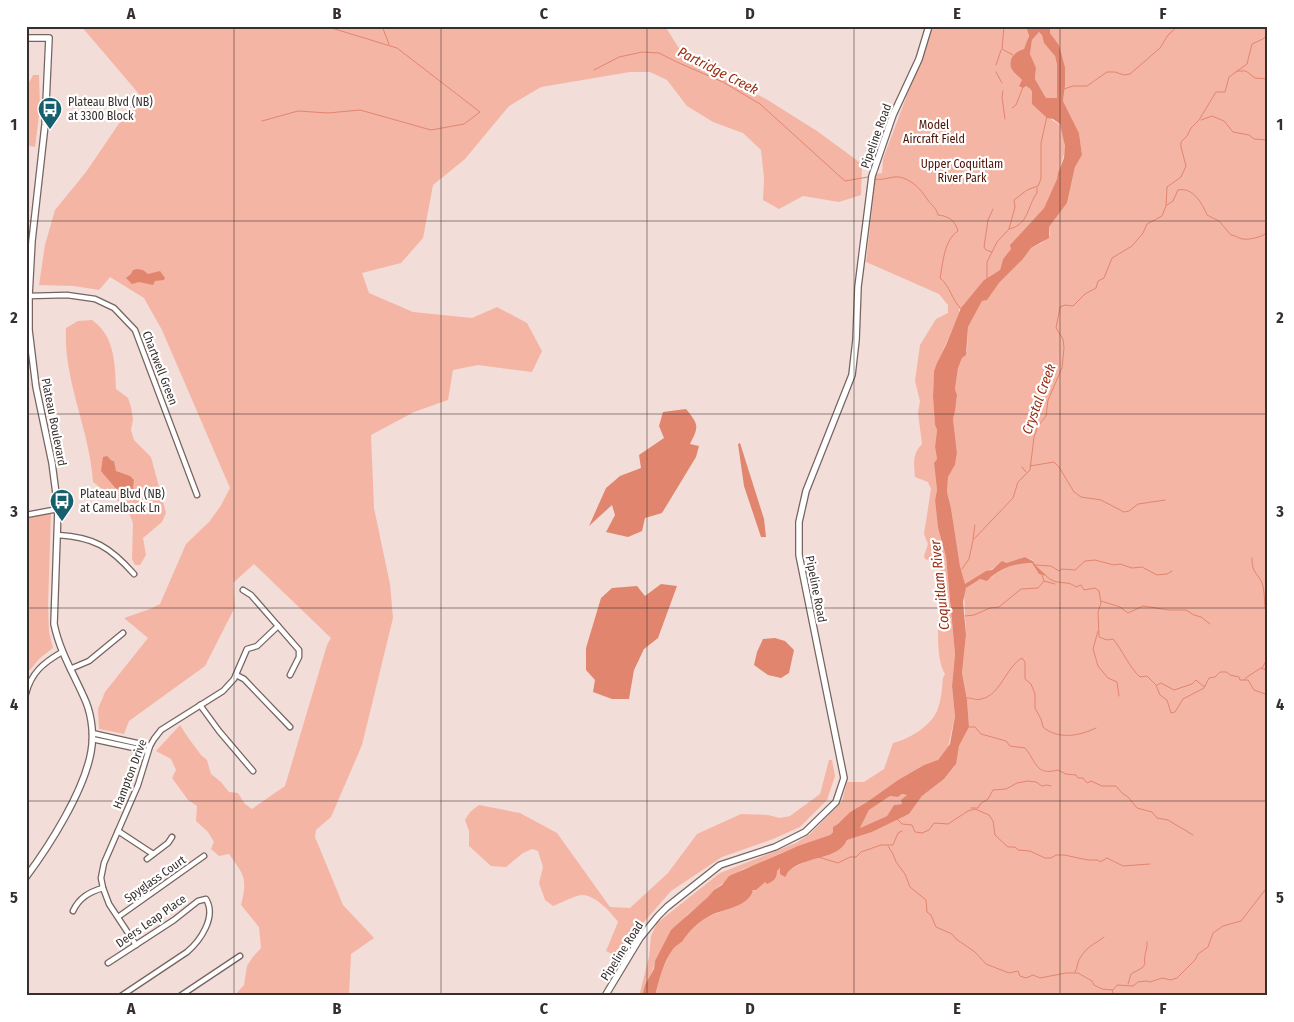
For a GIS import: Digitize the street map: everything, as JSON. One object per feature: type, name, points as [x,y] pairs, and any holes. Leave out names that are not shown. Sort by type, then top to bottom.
[{"type":"street","name":"Pipeline Road","points":[[605,996],[640,938],[667,907],[720,865],[775,847],[805,832],[836,802],[844,778],[799,556],[800,522],[806,491],[852,375],[856,340],[858,287],[872,176],[893,114],[919,59],[929,26]]},
{"type":"street","name":"Plateau Boulevard","points":[[26,38],[49,38],[45,125],[29,241],[29,330],[36,387],[52,463],[58,510],[54,624],[62,652],[86,703],[92,736],[91,751],[85,773],[71,805],[44,854],[26,878]]},
{"type":"street","name":"Chartwell Green","points":[[29,296],[68,295],[95,300],[114,308],[135,330],[197,495]]},
{"type":"street","points":[[26,515],[58,510]]},
{"type":"street","points":[[58,535],[75,536],[104,546],[118,556],[134,574]]},
{"type":"street","points":[[243,590],[251,595],[299,650],[299,657],[290,675]]},
{"type":"street","name":"Hampton Drive","points":[[136,944],[109,904],[101,878],[104,863],[138,785],[149,749],[161,730],[223,691],[236,675],[248,649],[257,646],[278,626]]},
{"type":"street","points":[[70,669],[88,661],[123,633]]},
{"type":"street","points":[[26,694],[34,673],[45,662],[62,652]]},
{"type":"street","points":[[236,675],[244,679],[290,727]]},
{"type":"street","points":[[200,706],[253,771]]},
{"type":"street","points":[[92,736],[149,749]]},
{"type":"street","points":[[118,831],[153,854]]},
{"type":"street","points":[[147,859],[168,843],[172,837]]},
{"type":"street","name":"Spyglass Court","points":[[118,917],[204,856]]},
{"type":"street","points":[[73,911],[77,902],[90,892],[103,888]]},
{"type":"street","name":"Deers Leap Place","points":[[108,963],[174,920],[198,901],[206,899],[210,905],[209,917],[203,934],[196,944],[121,996]]},
{"type":"street","points":[[180,996],[240,956]]},
{"type":"green space","points":[[81,26],[665,26],[685,58],[766,99],[817,131],[862,164],[861,195],[839,202],[803,196],[779,209],[763,200],[764,178],[761,150],[743,133],[713,122],[687,106],[667,80],[650,72],[630,72],[541,87],[509,106],[465,159],[433,185],[423,238],[401,263],[362,273],[369,293],[413,312],[472,318],[497,307],[527,323],[542,351],[532,372],[478,365],[453,370],[448,400],[414,412],[371,435],[374,508],[390,584],[393,618],[362,745],[331,817],[316,830],[315,837],[343,905],[374,938],[351,954],[349,996],[234,996],[244,985],[247,966],[261,948],[259,927],[241,905],[244,883],[238,867],[229,854],[219,856],[211,849],[214,842],[208,832],[196,821],[197,806],[188,800],[172,778],[176,770],[171,759],[156,751],[180,725],[201,755],[207,760],[211,774],[229,792],[238,793],[245,804],[252,809],[285,786],[327,645],[331,638],[254,564],[233,583],[235,607],[205,666],[129,721],[124,734],[99,729],[98,709],[105,692],[148,638],[124,618],[160,604],[186,544],[209,522],[230,488],[162,330],[144,298],[110,277],[99,290],[74,286],[39,285],[45,245],[55,210],[86,172],[139,94]]},
{"type":"green space","name":"Upper Coquitlam River Park","points":[[933,26],[1032,26],[1029,28],[1028,41],[1024,49],[1010,61],[1012,70],[1021,77],[1025,86],[1029,87],[1034,98],[1049,118],[1060,125],[1064,136],[1065,150],[1057,179],[1044,208],[1011,244],[1011,249],[1003,259],[1000,270],[984,280],[968,305],[959,309],[959,314],[934,371],[933,397],[937,430],[935,447],[937,459],[934,463],[937,490],[935,500],[938,528],[946,557],[955,654],[952,686],[955,716],[948,747],[937,761],[924,765],[898,780],[850,812],[830,835],[743,869],[714,890],[709,897],[687,915],[655,961],[642,996],[639,996],[649,957],[651,936],[657,923],[720,873],[796,843],[810,834],[842,801],[847,782],[864,782],[884,769],[893,743],[921,730],[937,712],[945,674],[941,665],[938,640],[942,575],[938,566],[925,559],[924,556],[928,544],[924,534],[931,489],[928,482],[915,477],[915,455],[922,444],[918,413],[920,401],[915,381],[920,345],[936,319],[948,313],[948,305],[939,294],[866,262],[876,174],[882,173],[883,159]]},
{"type":"green space","points":[[1050,26],[1268,26],[1268,996],[655,996],[661,972],[673,948],[684,939],[686,934],[707,917],[736,906],[780,868],[788,871],[806,862],[830,854],[839,850],[847,840],[872,832],[909,814],[922,796],[944,779],[954,767],[959,746],[969,727],[962,673],[966,635],[964,592],[968,585],[980,579],[992,577],[1007,567],[1022,562],[1032,563],[1039,574],[1033,560],[1025,557],[1000,564],[965,585],[947,492],[948,477],[955,465],[957,453],[953,419],[957,395],[955,389],[958,368],[967,351],[968,327],[982,301],[987,299],[1031,248],[1042,243],[1050,235],[1049,227],[1067,203],[1075,167],[1082,155],[1079,133],[1063,101],[1065,67],[1059,45],[1050,33]]},
{"type":"green space","points":[[1039,32],[1055,56],[1057,65],[1057,98],[1047,99],[1055,100],[1057,114],[1044,109],[1038,100],[1039,95],[1045,98],[1045,96],[1035,79],[1036,70],[1030,54],[1032,40]]},
{"type":"green space","points":[[33,75],[39,75],[40,108],[35,147],[26,145],[26,88]]},
{"type":"green space","points":[[92,320],[100,327],[109,342],[114,360],[116,389],[128,398],[133,419],[131,430],[134,440],[151,457],[166,513],[162,522],[143,538],[146,555],[140,565],[135,565],[132,559],[133,523],[127,508],[93,482],[87,443],[72,386],[66,347],[66,328],[78,321]]},
{"type":"green space","points":[[51,512],[48,606],[49,632],[53,648],[40,658],[30,670],[26,668],[26,517]]},
{"type":"green space","points":[[829,760],[832,760],[835,776],[827,800],[800,827],[773,839],[722,857],[671,891],[637,930],[620,958],[606,951],[618,922],[598,901],[588,896],[580,895],[553,906],[545,900],[539,883],[543,867],[538,851],[532,849],[523,853],[506,867],[491,866],[469,846],[469,831],[465,820],[470,812],[479,805],[520,813],[557,833],[610,907],[630,908],[668,873],[697,834],[741,814],[768,815],[780,818],[790,816],[820,794]]},
{"type":"green space","points":[[902,794],[907,795],[902,804],[894,805],[887,816],[860,828],[869,810],[890,796],[898,797]]},
{"type":"shaded area","points":[[1032,26],[1050,26],[1050,33],[1059,45],[1065,67],[1063,101],[1079,133],[1082,155],[1075,167],[1067,203],[1049,227],[1049,238],[1031,248],[1023,259],[999,283],[987,300],[982,301],[968,327],[966,355],[962,358],[958,368],[955,389],[957,395],[953,419],[957,453],[955,465],[948,477],[947,492],[965,584],[986,571],[992,570],[1002,561],[1006,563],[1025,557],[1033,561],[1047,576],[1039,574],[1032,563],[1019,564],[1001,570],[987,581],[980,579],[966,588],[963,602],[966,635],[962,673],[969,727],[959,746],[956,764],[944,779],[922,796],[909,814],[872,832],[847,840],[837,851],[829,855],[795,866],[788,871],[785,877],[780,874],[780,868],[773,880],[767,884],[765,882],[756,890],[753,890],[746,901],[703,920],[670,954],[655,996],[642,996],[645,985],[654,969],[655,961],[671,930],[714,890],[722,885],[729,876],[798,846],[830,835],[833,832],[833,827],[850,812],[898,780],[924,765],[938,760],[950,744],[955,716],[952,686],[955,654],[946,557],[938,528],[935,500],[937,490],[934,463],[937,459],[935,447],[937,430],[933,397],[934,371],[961,308],[984,280],[1000,270],[1003,259],[1011,249],[1010,245],[1044,208],[1064,158],[1065,146],[1060,124],[1053,119],[1047,118],[1032,104],[1031,90],[1026,86],[1023,88],[1019,86],[1022,80],[1014,72],[1010,64],[1012,57],[1024,49],[1029,36],[1027,29]],"holes":[[[1039,32],[1044,43],[1055,56],[1057,65],[1057,98],[1046,98],[1035,79],[1036,68],[1030,54],[1032,40]],[[902,794],[907,795],[901,800],[902,804],[894,805],[887,816],[860,828],[869,810],[890,796],[898,797]]]},
{"type":"shaded area","points":[[133,270],[143,270],[148,274],[160,271],[165,278],[164,280],[155,281],[153,285],[139,282],[132,284],[126,278]]},
{"type":"shaded area","points":[[686,409],[696,426],[690,444],[699,446],[696,457],[662,513],[645,518],[642,531],[628,537],[606,532],[615,515],[612,505],[589,526],[606,488],[620,476],[641,468],[639,455],[664,438],[659,426],[663,412]]},
{"type":"shaded area","points":[[740,443],[764,519],[766,537],[761,537],[744,486],[738,444]]},
{"type":"shaded area","points":[[107,456],[114,461],[116,471],[130,476],[134,480],[133,487],[137,492],[126,500],[117,498],[119,493],[101,471],[103,457]]},
{"type":"shaded area","points":[[661,584],[677,586],[658,638],[644,649],[634,670],[629,699],[612,699],[593,692],[595,680],[586,670],[586,648],[601,598],[612,588],[637,586],[645,596]]},
{"type":"shaded area","points":[[775,638],[785,641],[794,650],[789,673],[781,678],[768,675],[754,665],[763,639]]},
{"type":"waterway","points":[[262,121],[298,111],[328,113],[360,110],[431,130],[464,124],[480,112],[397,48],[325,26]]},
{"type":"waterway","points":[[382,26],[389,44]]},
{"type":"waterway","points":[[1004,26],[1002,49],[1013,55]]},
{"type":"waterway","points":[[1064,89],[1073,86],[1087,86],[1107,72],[1124,75],[1130,74],[1160,48],[1168,35],[1178,26]]},
{"type":"waterway","name":"Crystal Creek","points":[[962,569],[969,559],[973,540],[1013,498],[1018,482],[1030,470],[1034,437],[1038,426],[1046,416],[1048,400],[1062,368],[1063,339],[1056,328],[1060,307],[1065,305],[1073,306],[1085,294],[1096,288],[1098,281],[1104,278],[1112,258],[1132,246],[1143,233],[1147,224],[1162,216],[1166,206],[1167,187],[1181,177],[1186,166],[1181,142],[1199,120],[1216,92],[1225,92],[1229,77],[1247,64],[1252,44],[1263,39],[1268,34]]},
{"type":"waterway","points":[[996,65],[1001,50]]},
{"type":"waterway","name":"Partridge Creek","points":[[594,70],[619,57],[642,52],[659,53],[723,82],[760,104],[845,181],[868,177]]},
{"type":"waterway","points":[[1237,71],[1246,71],[1255,78],[1268,79]]},
{"type":"waterway","points":[[996,72],[1002,83]]},
{"type":"waterway","points":[[1012,108],[1016,105],[1023,87]]},
{"type":"waterway","points":[[1003,91],[1005,119]]},
{"type":"waterway","points":[[987,279],[987,262],[997,242],[1009,229],[1015,207],[1014,200],[1027,190],[1038,186],[1041,179],[1041,143],[1047,116]]},
{"type":"waterway","points":[[1201,120],[1212,116],[1224,121],[1233,132],[1249,135],[1254,139],[1268,140]]},
{"type":"waterway","name":"Partridge Creek","points":[[875,179],[896,177],[908,180],[922,192],[935,208],[938,215],[945,216],[955,224],[958,231],[953,235],[947,246],[940,278],[961,309]]},
{"type":"waterway","points":[[1009,229],[1016,227],[1024,219],[1037,193],[1037,188]]},
{"type":"waterway","points":[[1167,205],[1173,201],[1178,190],[1188,191],[1200,201],[1207,215],[1219,221],[1231,235],[1248,239],[1268,233]]},
{"type":"waterway","points":[[992,252],[984,247],[988,220],[993,209]]},
{"type":"waterway","points":[[1030,466],[1054,462],[1074,492],[1081,497],[1101,500],[1124,512],[1129,511],[1138,504],[1165,500]]},
{"type":"waterway","points":[[1022,467],[1026,472]]},
{"type":"waterway","points":[[973,539],[975,525]]},
{"type":"waterway","points":[[1252,558],[1254,571],[1263,586],[1268,628]]},
{"type":"waterway","points":[[1035,565],[1051,566],[1059,571],[1062,569],[1075,570],[1085,561],[1095,560],[1132,568],[1142,567],[1157,575],[1167,574],[1172,571]]},
{"type":"waterway","points":[[1042,575],[1044,581],[1055,584]]},
{"type":"waterway","points":[[1046,576],[1054,581],[1069,583],[1076,587],[1081,585],[1084,590],[1095,588],[1099,591],[1101,603],[1098,612],[1099,637],[1107,640],[1113,639],[1136,673],[1140,677],[1147,676],[1156,685],[1160,695],[1167,700],[1171,713],[1175,712],[1183,699],[1204,688],[1209,678],[1215,677],[1220,672],[1227,672],[1230,675],[1239,677],[1240,680],[1248,680],[1254,690],[1268,695]]},
{"type":"waterway","points":[[965,616],[999,607],[1021,589],[1038,588],[1044,581]]},
{"type":"waterway","points":[[1101,601],[1120,607],[1128,613],[1143,606],[1169,610],[1186,610],[1201,617],[1210,624]]},
{"type":"waterway","points":[[1098,631],[1093,649],[1098,666],[1108,678],[1117,682],[1119,696]]},
{"type":"waterway","points":[[966,698],[979,699],[988,697],[998,687],[1016,662],[1022,658],[1025,662],[1025,679],[1031,684],[1035,694],[1035,708],[1043,727],[1055,734],[1062,735],[1076,735],[1096,728]]},
{"type":"waterway","points":[[1262,668],[1268,658]]},
{"type":"waterway","points":[[1244,680],[1261,668],[1268,671]]},
{"type":"waterway","points":[[1157,685],[1161,683],[1174,690],[1192,684],[1196,680],[1205,686]]},
{"type":"waterway","points":[[969,727],[975,727],[981,734],[1006,741],[1010,746],[1025,748],[1037,766],[1045,771],[1058,770],[1066,774],[1076,775],[1078,778],[1083,778],[1087,783],[1091,781],[1102,786],[1116,786],[1137,808],[1152,812],[1157,818],[1168,820],[1193,835]]},
{"type":"waterway","points":[[971,808],[978,808],[980,804],[988,799],[993,790],[1006,789],[1017,783],[1028,781],[1036,782],[1042,786],[1051,786]]},
{"type":"waterway","points":[[968,811],[975,809],[989,815],[993,821],[995,835],[1008,847],[1030,851],[1045,858],[1064,855],[1098,860],[1100,862],[1107,858],[1123,866],[1150,864]]},
{"type":"waterway","points":[[897,819],[902,824],[912,825],[915,832],[922,833],[929,830],[934,823],[948,824],[968,811]]},
{"type":"waterway","points":[[818,857],[838,863],[881,845],[893,845],[898,833],[902,831]]},
{"type":"waterway","points":[[888,846],[905,874],[910,887],[926,900],[927,912],[931,915],[936,927],[952,934],[975,952],[986,964],[1009,973],[1018,971],[1020,976],[1026,978],[1033,975],[1040,978],[1066,973],[1078,973],[1102,989],[1113,990],[1117,985],[1133,986],[1138,982],[1150,982],[1162,978],[1171,980],[1177,978],[1195,960],[1198,954],[1208,947],[1213,933],[1223,926],[1241,921],[1265,890]]},
{"type":"waterway","points":[[1075,972],[1083,954],[1088,948],[1104,937]]},
{"type":"waterway","points":[[1128,984],[1131,974],[1142,968],[1145,964],[1147,942]]},
{"type":"waterway","points":[[1112,990],[1114,996]]},
{"type":"waterway","points":[[1262,996],[1268,995]]},
{"type":"place","name":"Plateau Blvd (NB) at 3300 Block","points":[[50,130]]},
{"type":"place","name":"Plateau Blvd (NB) at Camelback Ln","points":[[62,522]]},
{"type":"park label","name":"Model Aircraft Field","points":[[934,132]]},
{"type":"water label","name":"Coquitlam River","points":[[940,585]]}]
